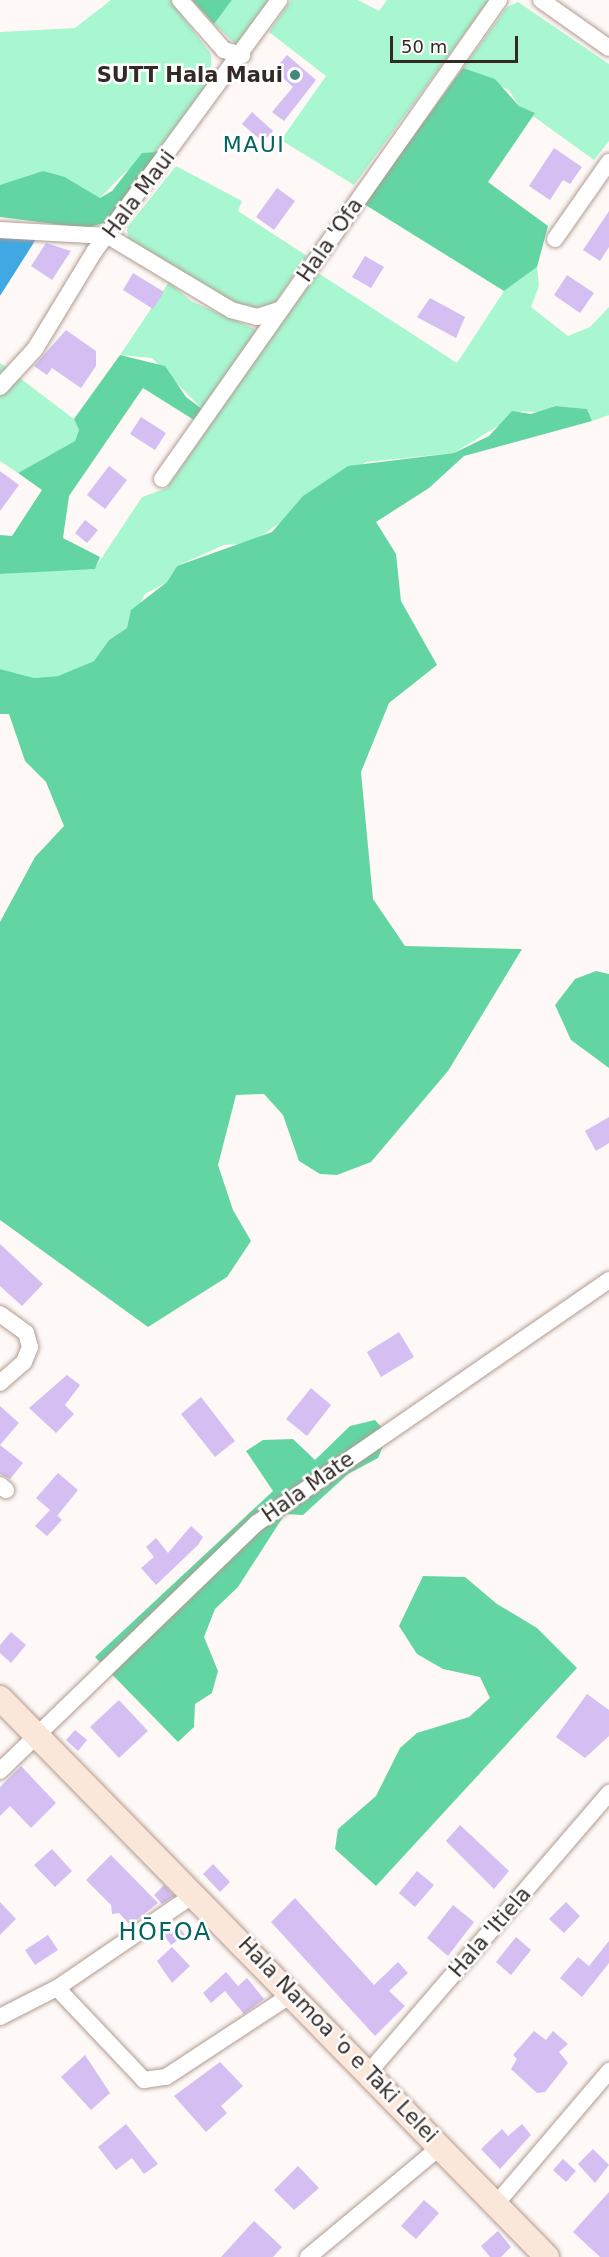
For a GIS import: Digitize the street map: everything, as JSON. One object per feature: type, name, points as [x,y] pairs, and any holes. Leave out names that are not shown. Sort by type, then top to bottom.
[{"type":"street","points":[[180,0],[224,50],[242,55]]},
{"type":"street","name":"Hala Maui","points":[[0,387],[35,350],[108,236],[242,55],[279,0]]},
{"type":"street","name":"Hala 'Ofa","points":[[162,479],[499,0]]},
{"type":"street","points":[[541,0],[609,48]]},
{"type":"street","points":[[555,239],[609,162]]},
{"type":"street","points":[[0,230],[108,236],[231,310],[256,317],[281,309]]},
{"type":"street","name":"Hala Mate","points":[[0,1771],[257,1523],[609,1280]]},
{"type":"street","points":[[0,1314],[26,1333],[30,1347],[24,1362],[0,1383]]},
{"type":"street","name":"Hala Namoa 'o e Taki Lelei","points":[[0,1698],[38,1732],[294,1993],[547,2257]]},
{"type":"street","name":"Hala 'Itiela","points":[[370,2071],[609,1793]]},
{"type":"street","points":[[0,2017],[57,1988],[195,1894]]},
{"type":"street","points":[[57,1988],[144,2080],[166,2077],[294,1993]]},
{"type":"street","points":[[496,2204],[609,2071]]},
{"type":"street","points":[[308,2257],[441,2146]]},
{"type":"green space","points":[[111,0],[170,0],[211,54],[211,81],[159,152],[124,173],[100,198],[65,177],[0,185],[0,32],[75,28]]},
{"type":"green space","points":[[192,0],[232,0],[214,24]]},
{"type":"green space","points":[[232,0],[270,0],[239,47],[214,24]]},
{"type":"green space","points":[[291,0],[358,0],[379,11],[387,0],[489,0],[354,185],[281,140],[326,76],[269,32]]},
{"type":"green space","points":[[518,2],[609,64],[609,141],[594,160],[519,106],[509,90],[463,68],[507,7]]},
{"type":"green space","points":[[463,68],[495,79],[519,106],[535,113],[488,182],[548,226],[537,267],[504,291],[364,204]]},
{"type":"green space","points":[[159,152],[109,222],[85,228],[0,217],[0,185],[43,171],[65,177],[100,198],[112,191],[142,153]]},
{"type":"green space","points":[[176,166],[242,201],[238,211],[307,256],[275,303],[255,308],[233,302],[128,240],[127,228]]},
{"type":"green space","points":[[537,267],[539,286],[531,307],[568,336],[590,327],[609,307],[609,415],[592,421],[587,409],[556,406],[545,413],[522,411],[454,453],[366,462],[251,543],[224,545],[177,566],[167,582],[145,594],[127,628],[109,640],[94,661],[58,676],[34,678],[0,669],[0,574],[95,568],[142,497],[167,488],[315,271],[457,363],[504,291]]},
{"type":"green space","points":[[169,282],[191,301],[257,330],[202,409],[152,358],[120,355]]},
{"type":"green space","points":[[120,355],[165,366],[186,397],[202,409],[194,420],[143,388],[69,496],[63,538],[100,557],[95,569],[0,574],[0,535],[12,536],[42,490],[18,473],[75,441],[79,430],[74,419]]},
{"type":"green space","points":[[0,363],[74,419],[79,430],[75,441],[18,473],[0,461]]},
{"type":"green space","points":[[556,406],[587,409],[592,421],[464,456],[429,488],[376,522],[396,554],[401,601],[437,665],[389,703],[361,772],[373,899],[405,946],[522,949],[448,1071],[371,1162],[337,1175],[320,1174],[299,1161],[283,1115],[264,1094],[236,1095],[218,1165],[233,1210],[251,1241],[227,1277],[148,1327],[0,1220],[0,922],[35,857],[64,826],[46,782],[25,761],[9,714],[0,714],[0,669],[34,678],[58,676],[94,661],[109,640],[127,628],[131,610],[167,582],[177,566],[272,532],[303,496],[348,466],[454,453],[489,436],[512,411],[531,414]]},
{"type":"green space","points":[[596,971],[609,974],[609,1068],[571,1040],[555,1005],[575,979]]},
{"type":"green space","points":[[375,1420],[388,1434],[378,1458],[348,1474],[303,1515],[285,1514],[238,1587],[215,1609],[204,1637],[218,1671],[212,1693],[195,1704],[194,1727],[178,1742],[95,1657],[273,1491],[246,1451],[263,1440],[293,1439],[315,1460],[350,1426]]},
{"type":"green space","points":[[423,1576],[465,1577],[497,1604],[537,1628],[577,1668],[376,1886],[335,1849],[338,1829],[376,1796],[400,1748],[417,1733],[469,1717],[490,1698],[480,1677],[443,1669],[417,1654],[399,1626]]},
{"type":"water","points":[[0,236],[38,236],[0,296]]},
{"type":"building","name":"SUTT Hala Maui","points":[[287,55],[316,80],[284,121],[272,112],[293,87],[274,70]]},
{"type":"building","points":[[252,112],[273,131],[263,142],[242,124]]},
{"type":"building","points":[[554,148],[582,167],[570,184],[563,180],[550,200],[529,186]]},
{"type":"building","points":[[277,188],[295,201],[274,230],[256,217]]},
{"type":"building","points":[[609,211],[609,247],[600,261],[583,250]]},
{"type":"building","points":[[46,243],[71,251],[52,280],[31,266]]},
{"type":"building","points":[[365,256],[384,267],[371,288],[352,277]]},
{"type":"building","points":[[133,273],[164,292],[153,309],[123,290]]},
{"type":"building","points":[[567,275],[594,293],[580,313],[554,295]]},
{"type":"building","points":[[430,298],[465,317],[456,338],[417,317]]},
{"type":"building","points":[[66,330],[96,351],[96,366],[81,388],[52,368],[47,375],[34,366]]},
{"type":"building","points":[[141,417],[166,433],[155,450],[130,434]]},
{"type":"building","points":[[109,466],[127,480],[105,509],[87,495]]},
{"type":"building","points":[[0,471],[19,485],[0,511]]},
{"type":"building","points":[[85,520],[98,530],[87,543],[75,533]]},
{"type":"building","points":[[609,1117],[609,1143],[596,1151],[585,1131]]},
{"type":"building","points":[[0,1244],[43,1284],[22,1306],[0,1286]]},
{"type":"building","points":[[399,1332],[414,1357],[381,1377],[367,1352]]},
{"type":"building","points":[[67,1375],[80,1385],[65,1405],[74,1414],[56,1433],[29,1408]]},
{"type":"building","points":[[311,1388],[331,1405],[307,1436],[286,1419]]},
{"type":"building","points":[[201,1397],[235,1441],[215,1457],[181,1414]]},
{"type":"building","points":[[0,1406],[19,1423],[0,1445]]},
{"type":"building","points":[[0,1445],[23,1463],[10,1479],[0,1474]]},
{"type":"building","points":[[58,1473],[78,1490],[57,1516],[62,1520],[47,1536],[35,1526],[50,1510],[36,1498]]},
{"type":"building","points":[[191,1526],[203,1537],[198,1545],[156,1585],[141,1568],[154,1557],[146,1547],[156,1538],[168,1553]]},
{"type":"building","points":[[11,1632],[26,1645],[11,1663],[0,1653],[0,1645]]},
{"type":"building","points":[[587,1694],[609,1710],[609,1736],[585,1758],[556,1737]]},
{"type":"building","points":[[119,1700],[148,1731],[119,1758],[90,1727]]},
{"type":"building","points":[[75,1730],[87,1740],[78,1751],[66,1740]]},
{"type":"building","points":[[21,1766],[56,1803],[31,1828],[10,1806],[0,1816],[0,1787]]},
{"type":"building","points":[[460,1825],[509,1871],[494,1889],[446,1841]]},
{"type":"building","points":[[52,1849],[72,1871],[55,1887],[34,1865]]},
{"type":"building","points":[[111,1855],[158,1903],[130,1925],[119,1913],[112,1914],[111,1905],[86,1880]]},
{"type":"building","points":[[213,1864],[230,1882],[220,1892],[203,1874]]},
{"type":"building","points":[[417,1871],[434,1885],[415,1907],[399,1893]]},
{"type":"building","points":[[164,1885],[174,1896],[162,1904],[154,1895]]},
{"type":"building","points":[[295,1898],[374,1985],[398,1962],[408,1973],[389,1991],[405,2006],[375,2036],[271,1922]]},
{"type":"building","points":[[0,1902],[16,1919],[0,1935]]},
{"type":"building","points":[[566,1902],[580,1916],[564,1933],[549,1919]]},
{"type":"building","points":[[453,1905],[474,1922],[448,1956],[427,1938]]},
{"type":"building","points":[[177,1924],[185,1935],[171,1945],[163,1934]]},
{"type":"building","points":[[48,1935],[58,1950],[35,1965],[25,1950]]},
{"type":"building","points":[[516,1937],[531,1950],[511,1975],[496,1962]]},
{"type":"building","points":[[609,1941],[609,1963],[582,1997],[560,1978],[578,1957],[589,1966]]},
{"type":"building","points":[[172,1947],[190,1966],[172,1983],[157,1961]]},
{"type":"building","points":[[226,1972],[238,1986],[247,1978],[264,1999],[244,2014],[225,1991],[211,2003],[203,1993]]},
{"type":"building","points":[[534,2031],[546,2040],[553,2031],[568,2044],[559,2052],[568,2063],[545,2092],[537,2093],[511,2069],[517,2059],[513,2055]]},
{"type":"building","points":[[85,2055],[110,2093],[91,2110],[61,2077]]},
{"type":"building","points":[[220,2062],[243,2086],[221,2106],[227,2113],[206,2132],[174,2096]]},
{"type":"building","points":[[126,2124],[158,2164],[144,2174],[132,2158],[116,2170],[98,2147]]},
{"type":"building","points":[[522,2124],[531,2135],[500,2169],[481,2149],[502,2129],[508,2136]]},
{"type":"building","points":[[593,2149],[609,2165],[595,2183],[578,2164]]},
{"type":"building","points":[[563,2159],[576,2171],[566,2182],[553,2170]]},
{"type":"building","points":[[298,2166],[319,2188],[294,2210],[274,2190]]},
{"type":"building","points":[[609,2192],[609,2257],[600,2257],[573,2232]]},
{"type":"building","points":[[424,2200],[439,2213],[416,2239],[401,2226]]},
{"type":"building","points":[[254,2221],[282,2247],[273,2257],[221,2257]]},
{"type":"building","points":[[498,2231],[511,2247],[501,2257],[490,2257],[481,2246]]},
{"type":"place","name":"SUTT Hala Maui","points":[[295,75]]},
{"type":"district","name":"MAUI","points":[[254,145]]},
{"type":"district","name":"HŌFOA","points":[[165,1933]]}]
